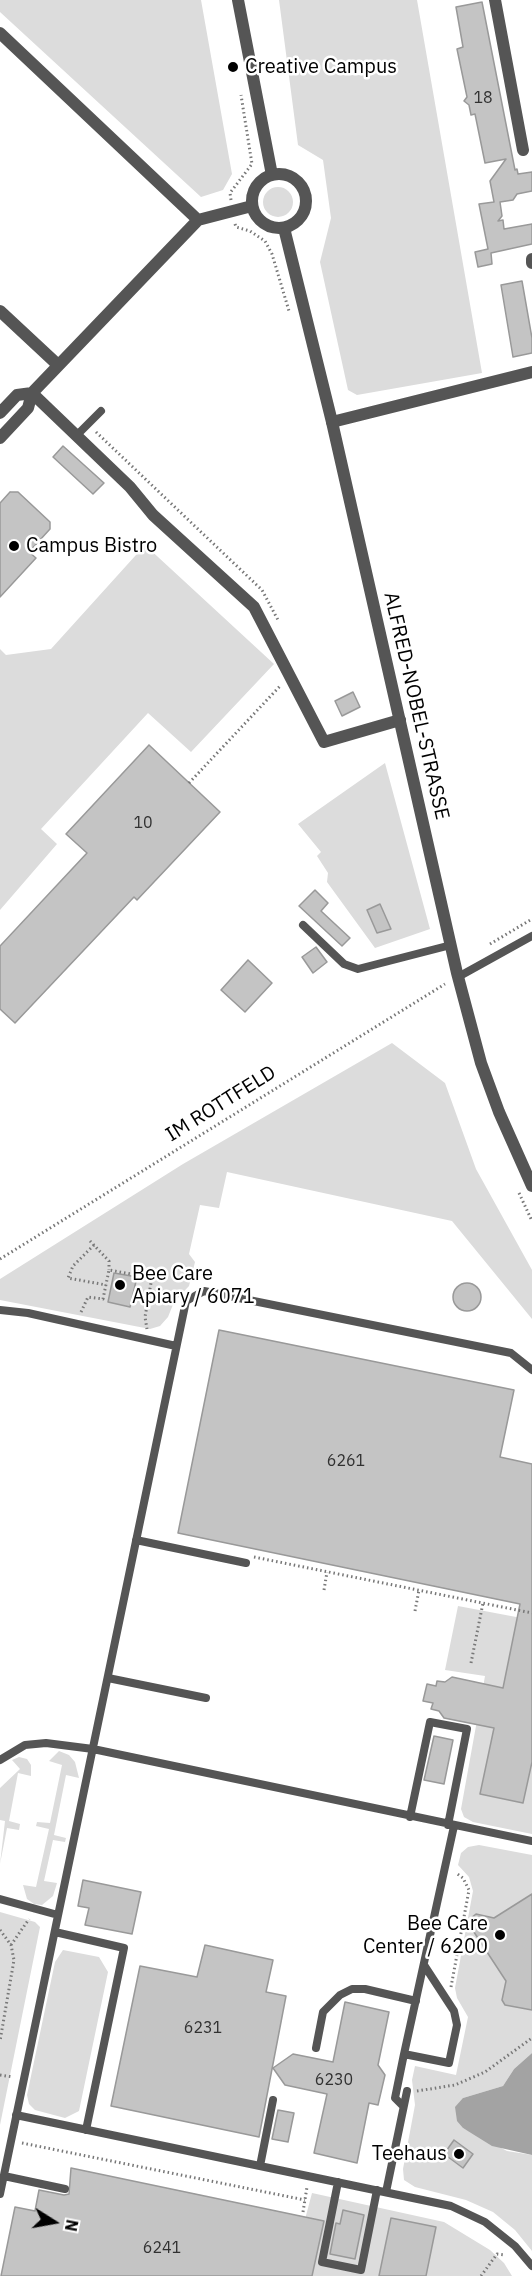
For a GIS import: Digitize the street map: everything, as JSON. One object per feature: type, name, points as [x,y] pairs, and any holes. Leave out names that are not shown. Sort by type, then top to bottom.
[{"type":"street","points":[[238,0],[272,175]]},
{"type":"street","points":[[495,0],[523,150]]},
{"type":"street","points":[[0,33],[198,220]]},
{"type":"street","points":[[272,175],[288,176],[304,192],[305,207],[302,214],[298,221],[284,228],[263,224],[252,206],[254,190],[264,178],[272,175]]},
{"type":"street","points":[[0,438],[28,408],[32,393],[198,220],[252,206]]},
{"type":"street","name":"ALFRED-NOBEL-STRASSE","points":[[284,228],[332,422],[458,975],[481,1063],[499,1112],[532,1186]]},
{"type":"street","points":[[0,311],[58,365]]},
{"type":"street","points":[[332,422],[492,384],[532,372]]},
{"type":"street","points":[[0,413],[17,395],[32,393]]},
{"type":"street","points":[[32,393],[130,487],[153,514],[254,607],[324,742],[400,720]]},
{"type":"lane","points":[[77,435],[101,411]]},
{"type":"lane","points":[[303,925],[344,964],[358,969],[451,945]]},
{"type":"lane","points":[[458,975],[532,936]]},
{"type":"lane","points":[[0,2194],[186,1301],[204,1291],[511,1353],[532,1370]]},
{"type":"lane","points":[[0,1310],[79,1324],[176,1346]]},
{"type":"lane","points":[[136,1540],[246,1563]]},
{"type":"lane","points":[[108,1678],[206,1698]]},
{"type":"lane","points":[[403,2106],[395,2098],[445,1865],[467,1729],[430,1722],[410,1817]]},
{"type":"lane","points":[[0,1760],[25,1745],[46,1743],[93,1749],[451,1826],[532,1841]]},
{"type":"lane","points":[[0,1899],[58,1916]]},
{"type":"lane","points":[[55,1932],[124,1947],[86,2130]]},
{"type":"lane","points":[[404,2054],[449,2063],[458,2025],[454,2011],[424,1965]]},
{"type":"lane","points":[[316,2048],[323,2012],[340,1995],[352,1989],[365,1989],[416,2001]]},
{"type":"lane","points":[[339,2182],[322,2262],[361,2270],[407,2091]]},
{"type":"lane","points":[[260,2166],[273,2100]]},
{"type":"lane","points":[[16,2115],[451,2206],[485,2222],[515,2246],[532,2265]]},
{"type":"lane","points":[[4,2176],[65,2189]]},
{"type":"path","points":[[189,783],[291,675]]},
{"type":"path","name":"IM ROTTFELD","points":[[0,1259],[406,1007],[438,991],[458,975]]},
{"type":"path","points":[[79,1324],[85,1299],[91,1297],[103,1299],[109,1270],[108,1261],[90,1241]]},
{"type":"path","points":[[94,1245],[73,1266],[68,1278],[106,1286]]},
{"type":"path","points":[[109,1270],[150,1280],[145,1317],[148,1340]]},
{"type":"path","points":[[246,1563],[254,1557],[532,1613]]},
{"type":"path","points":[[324,1590],[327,1572]]},
{"type":"path","points":[[415,1611],[419,1590]]},
{"type":"path","points":[[471,1663],[483,1603]]},
{"type":"path","points":[[445,1865],[463,1878],[468,1890],[448,2002]]},
{"type":"path","points":[[11,1945],[35,1910]]},
{"type":"path","points":[[0,1930],[11,1945],[14,1971],[0,2041]]},
{"type":"path","points":[[407,2091],[430,2091],[447,2087],[485,2072],[532,2038]]},
{"type":"path","points":[[11,2140],[305,2200]]},
{"type":"path","points":[[303,2212],[309,2176]]},
{"type":"path","points":[[481,2276],[497,2254],[505,2256]]},
{"type":"shaded area","points":[[0,0],[201,0],[232,174],[223,190],[201,197],[0,12]]},
{"type":"shaded area","points":[[279,0],[417,0],[482,373],[357,395],[348,390],[320,262],[331,218],[323,160],[298,145]]},
{"type":"shaded area","points":[[278,187],[284,188],[292,196],[292,208],[284,216],[278,217],[272,216],[264,208],[263,202],[264,196],[272,188]]},
{"type":"shaded area","points":[[145,545],[274,664],[191,752],[148,713],[41,829],[57,844],[0,910],[0,649],[6,655],[51,649]]},
{"type":"shaded area","points":[[385,763],[430,929],[375,948],[327,882],[328,873],[317,856],[321,852],[298,824]]},
{"type":"shaded area","points":[[392,1043],[445,1083],[476,1169],[532,1270],[532,1319],[452,1221],[227,1172],[219,1208],[200,1205],[189,1254],[195,1262],[189,1286],[174,1302],[168,1317],[160,1326],[150,1329],[0,1300],[0,1279],[183,1164]]},
{"type":"shaded area","points":[[458,1606],[532,1620],[532,1834],[473,1822],[464,1817],[461,1809],[485,1676],[445,1670]]},
{"type":"shaded area","points":[[59,1751],[69,1755],[75,1762],[79,1778],[66,1775],[54,1835],[66,1838],[65,1842],[53,1840],[44,1881],[57,1883],[53,1896],[42,1905],[34,1904],[27,1899],[23,1885],[36,1887],[49,1829],[36,1826],[37,1822],[50,1823],[62,1765],[49,1761]]},
{"type":"shaded area","points":[[19,1757],[27,1759],[31,1765],[31,1776],[18,1773],[9,1821],[20,1824],[19,1830],[7,1828],[0,1864],[5,1821],[0,1820],[0,1788],[20,1769],[12,1760]]},
{"type":"shaded area","points":[[479,1845],[532,1855],[532,2053],[514,2069],[503,2086],[463,2098],[463,2128],[507,2151],[532,2155],[532,2251],[515,2230],[493,2212],[466,2200],[415,2187],[404,2180],[403,2169],[415,2105],[412,2080],[415,2066],[456,2075],[468,2017],[457,1998],[455,1988],[473,1891],[469,1877],[458,1865],[461,1853],[468,1847]]},
{"type":"shaded area","points":[[0,1912],[35,1922],[40,1927],[0,2125]]},
{"type":"shaded area","points":[[63,1950],[99,1957],[108,1972],[79,2111],[65,2118],[35,2110],[29,2104],[27,2095],[55,1962]]},
{"type":"shaded area","points":[[532,2053],[532,2155],[492,2146],[463,2128],[457,2121],[455,2107],[463,2098],[503,2086],[514,2069]]},
{"type":"shaded area","points":[[312,2193],[444,2222],[490,2250],[504,2263],[512,2276],[290,2276]]},
{"type":"building","points":[[482,2],[515,170],[517,169],[518,174],[532,172],[532,191],[517,194],[513,200],[500,202],[502,216],[498,221],[503,220],[504,229],[532,224],[532,244],[491,253],[492,264],[478,267],[475,252],[488,249],[479,204],[494,202],[490,181],[506,159],[485,163],[475,114],[471,115],[469,105],[464,101],[467,97],[457,49],[463,47],[456,7]]},
{"type":"building","points":[[522,281],[532,338],[532,353],[513,357],[501,285]]},
{"type":"building","points":[[63,446],[104,483],[93,494],[53,457]]},
{"type":"building","name":"Campus Bistro","points":[[10,492],[18,492],[50,522],[50,529],[29,552],[36,558],[0,597],[0,503]]},
{"type":"building","points":[[353,692],[360,707],[342,716],[335,701]]},
{"type":"building","points":[[149,745],[220,812],[137,900],[134,897],[15,1023],[0,1009],[0,946],[87,853],[66,834]]},
{"type":"building","points":[[315,890],[328,903],[321,911],[350,938],[342,946],[299,906]]},
{"type":"building","points":[[380,904],[391,929],[377,933],[367,910]]},
{"type":"building","points":[[316,947],[327,962],[313,973],[302,957]]},
{"type":"building","points":[[248,960],[272,983],[245,1012],[221,990]]},
{"type":"building","name":"Bee Care Apiary / 6071","points":[[114,1273],[137,1277],[130,1307],[108,1302]]},
{"type":"building","points":[[467,1283],[477,1287],[481,1297],[477,1307],[467,1311],[457,1307],[453,1297],[457,1287]]},
{"type":"building","points":[[219,1330],[514,1390],[500,1457],[532,1464],[532,1762],[523,1803],[480,1794],[494,1728],[444,1718],[439,1711],[431,1709],[433,1703],[423,1701],[427,1684],[436,1686],[437,1681],[445,1682],[452,1677],[503,1688],[520,1604],[178,1533]]},
{"type":"building","points":[[434,1736],[453,1740],[444,1784],[424,1780]]},
{"type":"building","points":[[83,1880],[141,1892],[132,1934],[85,1925],[89,1908],[78,1906]]},
{"type":"building","name":"Bee Care Center / 6200","points":[[532,1894],[532,2010],[505,2005],[502,2000],[506,1981],[470,1926],[471,1918],[476,1914],[494,1918]]},
{"type":"building","points":[[205,1945],[273,1960],[266,1992],[286,1996],[259,2137],[111,2106],[140,1966],[197,1977]]},
{"type":"building","points":[[345,2002],[389,2012],[378,2065],[385,2075],[378,2105],[369,2103],[357,2163],[314,2153],[327,2094],[285,2085],[273,2068],[293,2054],[333,2062]]},
{"type":"building","points":[[278,2110],[294,2113],[288,2142],[272,2139]]},
{"type":"building","name":"Teehaus","points":[[454,2140],[473,2154],[463,2168],[444,2154]]},
{"type":"building","points":[[71,2168],[324,2221],[312,2276],[1,2276],[15,2207],[35,2211],[39,2190],[69,2194]]},
{"type":"building","points":[[343,2210],[364,2215],[355,2259],[330,2254],[336,2223],[340,2224]]},
{"type":"building","points":[[391,2218],[436,2227],[426,2276],[379,2276]]},
{"type":"place","name":"Creative Campus","points":[[233,67]]},
{"type":"place","name":"Campus Bistro","points":[[14,546]]},
{"type":"place","name":"Bee Care Apiary / 6071","points":[[120,1285]]},
{"type":"place","name":"Bee Care Center / 6200","points":[[500,1935]]},
{"type":"place","name":"Teehaus","points":[[459,2154]]}]
